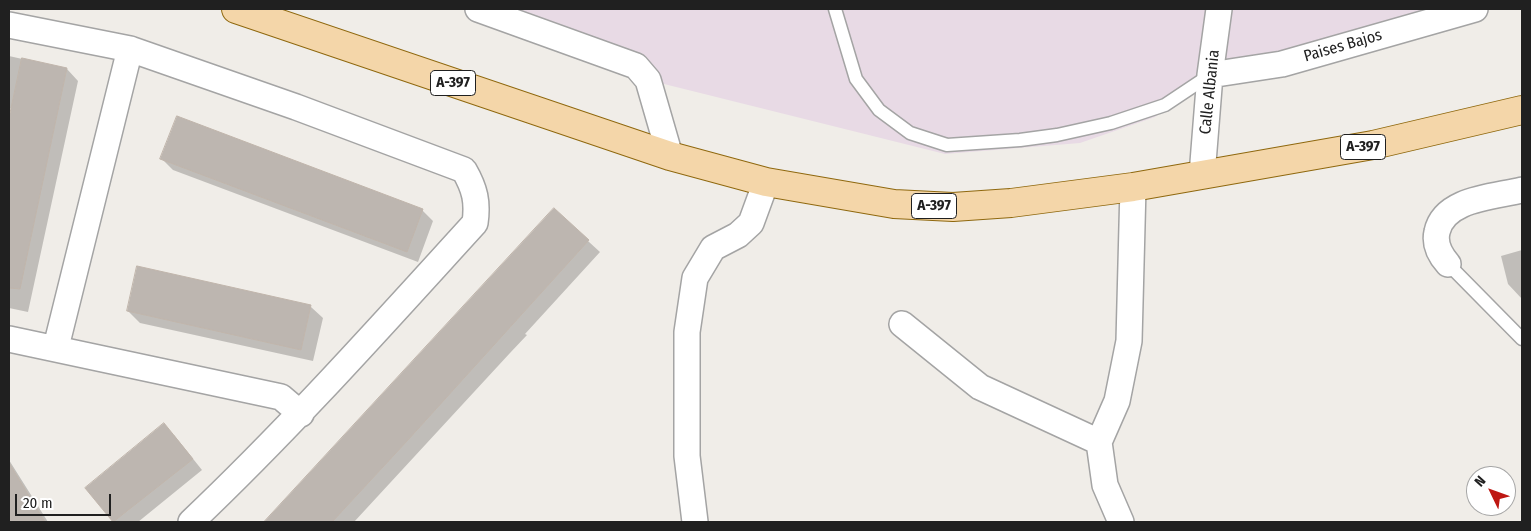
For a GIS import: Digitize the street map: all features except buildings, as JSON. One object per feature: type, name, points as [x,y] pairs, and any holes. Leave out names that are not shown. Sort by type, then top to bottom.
[{"type":"main road","name":"A-397","points":[[236,9],[670,156],[766,182],[894,204],[953,207],[1011,203],[1133,187],[1373,145],[1522,110]]},
{"type":"street","points":[[478,9],[636,66],[648,80],[670,156]]},
{"type":"street","name":"Calle Albania","points":[[1202,175],[1210,75],[1219,9]]},
{"type":"street","name":"Paises Bajos","points":[[1210,75],[1282,64],[1475,9]]},
{"type":"street","points":[[9,25],[130,49],[296,107],[464,170],[474,186],[478,205],[475,223],[301,414],[253,464],[191,522]]},
{"type":"street","points":[[56,348],[130,49]]},
{"type":"street","points":[[695,522],[686,456],[687,332],[695,278],[713,248],[738,235],[751,223],[766,182]]},
{"type":"street","points":[[1121,522],[1105,485],[1099,442],[1117,400],[1129,342],[1133,187]]},
{"type":"street","points":[[1448,264],[1437,247],[1436,236],[1443,217],[1460,205],[1522,190]]},
{"type":"street","points":[[902,324],[980,388],[1099,442]]},
{"type":"street","points":[[9,339],[281,398],[301,414]]},
{"type":"lane","points":[[835,9],[856,79],[879,110],[910,133],[947,145],[1020,140],[1056,135],[1111,123],[1165,105],[1210,75]]},
{"type":"lane","points":[[1448,264],[1522,339]]},
{"type":"shaded area","points":[[478,9],[1475,9],[1210,75],[1155,117],[1080,143],[945,154],[648,80]]}]
